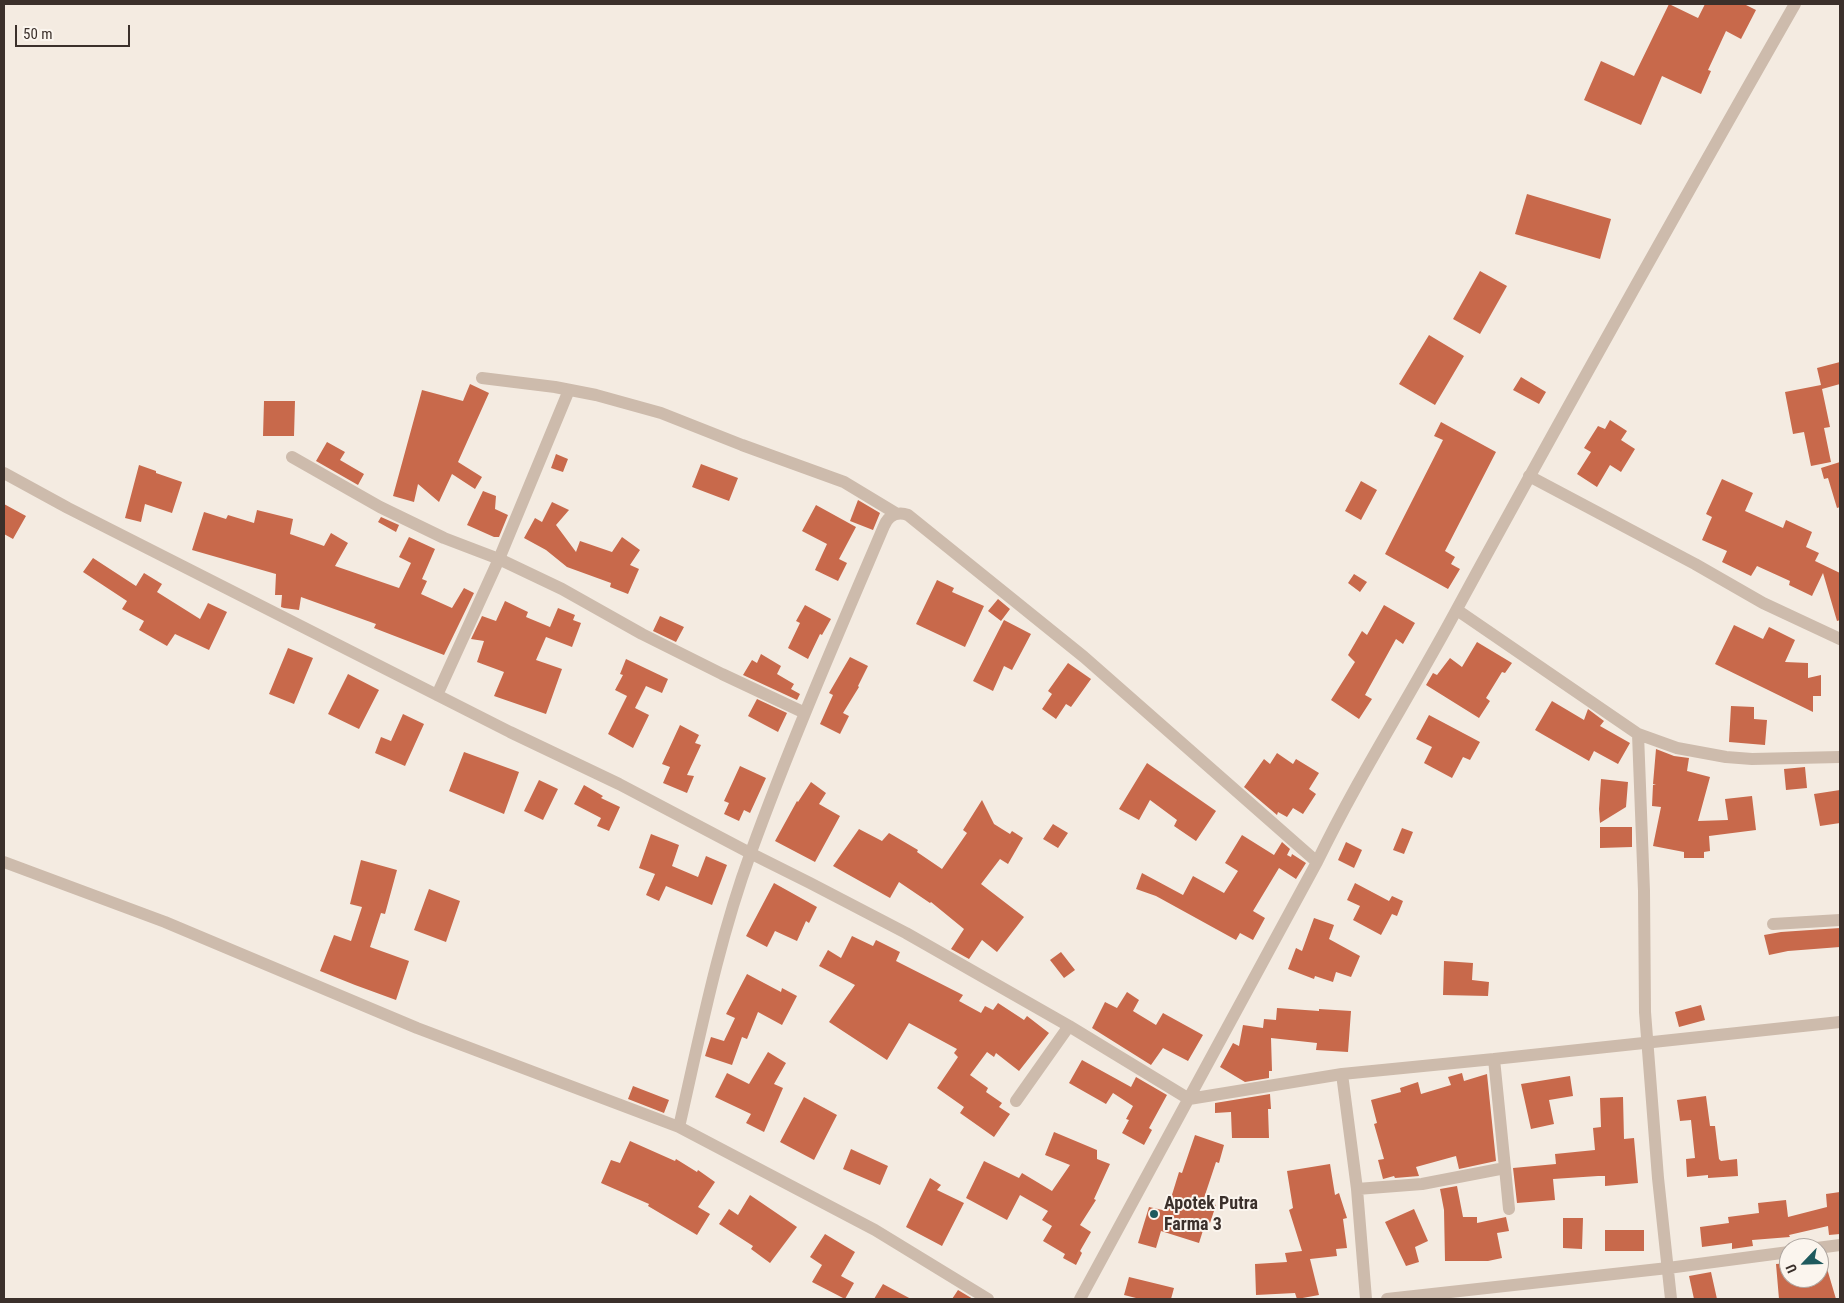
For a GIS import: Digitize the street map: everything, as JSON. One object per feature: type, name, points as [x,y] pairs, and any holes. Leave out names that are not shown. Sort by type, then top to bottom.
[{"type":"street","points":[[1080,1299],[1338,820],[1795,4]]},
{"type":"street","points":[[482,378],[596,395],[661,413],[742,446],[844,482],[897,514],[908,516],[1084,657],[1317,862]]},
{"type":"street","points":[[437,695],[499,559],[569,390]]},
{"type":"street","points":[[292,457],[380,507],[444,538],[499,559],[562,589],[642,634],[805,713]]},
{"type":"street","points":[[4,473],[77,513],[510,732],[619,784],[906,933],[1069,1026],[1189,1099],[1342,1074],[1840,1022]]},
{"type":"street","points":[[1529,476],[1695,564],[1763,603],[1840,639]]},
{"type":"street","points":[[679,1127],[716,963],[750,853],[805,713],[886,521],[897,514]]},
{"type":"street","points":[[1457,610],[1638,734],[1677,748],[1726,757],[1752,759],[1840,757]]},
{"type":"street","points":[[1638,734],[1647,1043],[1658,1178],[1671,1299]]},
{"type":"street","points":[[4,862],[165,922],[417,1028],[679,1127],[875,1230],[988,1299]]},
{"type":"street","points":[[1773,924],[1840,920]]},
{"type":"street","points":[[1016,1101],[1069,1026]]},
{"type":"street","points":[[1494,1059],[1509,1209]]},
{"type":"street","points":[[1342,1074],[1357,1189],[1366,1299]]},
{"type":"street","points":[[1357,1189],[1422,1184],[1505,1168]]},
{"type":"street","points":[[1386,1299],[1668,1268],[1779,1253]]},
{"type":"building","points":[[1669,4],[1698,18],[1705,4],[1744,4],[1756,10],[1741,39],[1726,31],[1708,70],[1711,71],[1701,94],[1662,76],[1641,125],[1584,100],[1601,61],[1634,76]]},
{"type":"building","points":[[1527,194],[1611,219],[1600,259],[1515,234]]},
{"type":"building","points":[[1480,271],[1507,286],[1480,334],[1453,319]]},
{"type":"building","points":[[1429,335],[1464,356],[1435,405],[1399,384]]},
{"type":"building","points":[[1840,362],[1840,384],[1822,389],[1830,427],[1824,428],[1831,462],[1811,466],[1804,432],[1793,434],[1785,392],[1821,385],[1817,368]]},
{"type":"building","points":[[1521,377],[1546,392],[1539,404],[1513,390]]},
{"type":"building","points":[[470,384],[489,393],[458,462],[482,477],[475,489],[452,474],[439,502],[418,484],[414,502],[393,496],[422,390],[463,401]]},
{"type":"building","points":[[264,401],[295,401],[294,436],[263,436]]},
{"type":"building","points":[[1610,420],[1627,431],[1621,440],[1635,449],[1621,472],[1610,465],[1597,487],[1577,474],[1591,452],[1584,448],[1598,426],[1605,429]]},
{"type":"building","points":[[1441,422],[1496,452],[1445,551],[1455,557],[1451,564],[1460,569],[1448,589],[1385,554],[1443,440],[1434,436]]},
{"type":"building","points":[[327,442],[345,452],[340,460],[364,474],[358,485],[316,461]]},
{"type":"building","points":[[556,454],[568,459],[563,472],[551,468]]},
{"type":"building","points":[[1840,462],[1840,507],[1837,508],[1828,478],[1824,479],[1821,468]]},
{"type":"building","points":[[701,464],[738,478],[729,501],[692,487]]},
{"type":"building","points":[[139,465],[182,482],[172,513],[145,504],[141,522],[125,518]]},
{"type":"building","points":[[1722,479],[1753,493],[1745,511],[1783,528],[1786,520],[1812,532],[1806,547],[1819,553],[1815,561],[1840,573],[1840,620],[1837,621],[1823,573],[1812,596],[1789,585],[1790,581],[1757,566],[1751,576],[1722,562],[1727,551],[1702,540],[1712,517],[1706,514]]},
{"type":"building","points":[[1361,481],[1377,490],[1361,520],[1345,511]]},
{"type":"building","points":[[483,491],[496,496],[495,509],[508,515],[499,537],[494,537],[467,525]]},
{"type":"building","points":[[858,500],[880,513],[873,530],[850,521]]},
{"type":"building","points":[[552,502],[569,510],[556,525],[576,552],[580,541],[612,552],[622,537],[640,550],[630,565],[639,569],[628,594],[610,587],[611,583],[567,567],[546,550],[524,538],[535,518],[542,522]]},
{"type":"building","points":[[4,504],[26,516],[13,539],[4,534]]},
{"type":"building","points":[[816,505],[856,527],[839,559],[847,563],[838,581],[815,570],[827,544],[802,531]]},
{"type":"building","points":[[257,510],[293,519],[290,534],[324,546],[331,533],[348,543],[335,566],[399,588],[411,563],[399,557],[409,537],[435,549],[422,579],[427,581],[421,594],[452,608],[464,588],[474,593],[444,655],[374,628],[376,624],[301,597],[299,610],[281,607],[282,595],[275,595],[276,574],[192,550],[204,512],[226,519],[228,515],[254,523]]},
{"type":"building","points":[[381,517],[399,525],[396,532],[378,522]]},
{"type":"building","points":[[93,558],[136,586],[144,573],[162,584],[157,592],[200,619],[208,603],[227,612],[209,650],[175,634],[167,646],[139,630],[144,621],[122,609],[127,601],[83,572]]},
{"type":"building","points":[[1354,574],[1367,582],[1360,592],[1348,583]]},
{"type":"building","points":[[937,580],[954,588],[952,592],[984,606],[965,647],[916,624]]},
{"type":"building","points":[[998,599],[1010,609],[1001,621],[988,611]]},
{"type":"building","points":[[505,601],[528,612],[526,617],[550,627],[558,608],[575,615],[573,620],[581,623],[572,647],[546,637],[536,660],[562,669],[546,714],[494,696],[504,672],[477,662],[484,641],[471,639],[482,616],[496,621]]},
{"type":"building","points":[[805,605],[831,619],[822,635],[820,634],[808,659],[788,648],[800,623],[796,621]]},
{"type":"building","points":[[1384,605],[1415,623],[1403,644],[1396,639],[1365,695],[1372,699],[1359,719],[1331,700],[1355,662],[1348,655],[1362,631],[1367,635]]},
{"type":"building","points":[[660,616],[684,627],[676,642],[653,631]]},
{"type":"building","points":[[1004,620],[1031,634],[1012,670],[1004,666],[993,691],[973,681]]},
{"type":"building","points":[[1734,625],[1763,639],[1769,627],[1795,640],[1785,662],[1808,663],[1808,678],[1821,675],[1821,696],[1813,696],[1813,712],[1715,664]]},
{"type":"building","points":[[1477,642],[1512,663],[1505,673],[1502,672],[1486,698],[1490,701],[1479,718],[1426,685],[1433,673],[1437,675],[1450,658],[1462,667]]},
{"type":"building","points":[[288,648],[313,658],[294,704],[269,694]]},
{"type":"building","points":[[761,654],[781,666],[777,674],[794,684],[791,689],[800,694],[797,700],[743,675],[752,660],[757,663]]},
{"type":"building","points":[[850,657],[868,666],[859,687],[843,713],[849,716],[840,734],[820,724],[833,695],[829,693]]},
{"type":"building","points":[[626,659],[668,679],[662,693],[646,686],[635,708],[649,715],[633,748],[608,734],[627,696],[615,690],[623,675],[620,674]]},
{"type":"building","points":[[1068,663],[1091,679],[1071,707],[1066,704],[1056,719],[1042,709],[1052,694],[1048,691]]},
{"type":"building","points":[[348,674],[379,690],[359,729],[328,714]]},
{"type":"building","points":[[757,699],[787,713],[778,732],[748,716]]},
{"type":"building","points":[[1552,701],[1584,720],[1588,709],[1604,721],[1600,726],[1630,743],[1618,764],[1594,751],[1589,761],[1535,730]]},
{"type":"building","points":[[1731,706],[1754,707],[1754,719],[1767,720],[1765,745],[1729,742]]},
{"type":"building","points":[[403,714],[424,724],[405,766],[375,753],[381,737],[391,741]]},
{"type":"building","points":[[1429,715],[1480,742],[1470,760],[1463,757],[1452,778],[1424,763],[1432,747],[1416,739]]},
{"type":"building","points":[[680,725],[699,735],[695,743],[701,745],[687,775],[694,776],[687,793],[663,783],[670,767],[662,764]]},
{"type":"building","points":[[1656,749],[1674,756],[1689,758],[1687,771],[1710,777],[1698,821],[1728,820],[1725,799],[1752,796],[1756,830],[1709,836],[1710,851],[1704,852],[1704,858],[1684,858],[1684,852],[1653,846],[1661,807],[1652,806],[1653,785],[1656,785],[1653,784]]},
{"type":"building","points":[[464,752],[519,772],[504,814],[449,791]]},
{"type":"building","points":[[1277,753],[1293,764],[1296,759],[1319,773],[1309,789],[1316,794],[1303,814],[1293,808],[1287,817],[1278,812],[1277,815],[1244,787],[1264,759],[1270,764]]},
{"type":"building","points":[[1147,763],[1216,811],[1196,841],[1174,826],[1177,820],[1150,800],[1139,820],[1119,809]]},
{"type":"building","points":[[740,766],[766,778],[750,813],[744,810],[739,821],[724,814],[729,803],[724,801]]},
{"type":"building","points":[[1805,767],[1807,788],[1786,790],[1784,769]]},
{"type":"building","points":[[1601,779],[1628,782],[1626,807],[1600,823],[1599,809]]},
{"type":"building","points":[[539,780],[558,789],[543,820],[524,811]]},
{"type":"building","points":[[811,782],[826,793],[819,804],[840,816],[815,862],[775,841],[797,801]]},
{"type":"building","points":[[584,785],[603,796],[601,798],[620,807],[609,831],[597,826],[601,818],[574,804]]},
{"type":"building","points":[[1840,790],[1840,823],[1820,826],[1814,794]]},
{"type":"building","points":[[982,800],[994,824],[1010,834],[1012,831],[1023,838],[1008,864],[1000,859],[981,884],[1024,917],[997,952],[982,940],[969,959],[951,949],[964,929],[931,902],[899,882],[890,898],[833,866],[859,829],[882,841],[889,833],[918,850],[917,852],[942,869],[967,833],[963,830]]},
{"type":"building","points":[[1053,824],[1068,833],[1058,848],[1043,839]]},
{"type":"building","points":[[1600,827],[1632,827],[1632,847],[1600,848]]},
{"type":"building","points":[[1402,828],[1413,832],[1404,854],[1393,850]]},
{"type":"building","points":[[651,834],[679,845],[672,866],[698,877],[706,856],[727,865],[712,905],[666,886],[659,901],[646,895],[655,874],[639,868]]},
{"type":"building","points":[[1242,835],[1274,855],[1282,842],[1290,849],[1287,855],[1291,857],[1292,854],[1306,863],[1296,879],[1279,868],[1253,911],[1265,918],[1253,940],[1240,933],[1236,940],[1156,896],[1136,889],[1142,873],[1183,895],[1193,876],[1224,893],[1238,871],[1225,863]]},
{"type":"building","points":[[1346,842],[1362,850],[1354,868],[1338,860]]},
{"type":"building","points":[[361,860],[397,870],[385,914],[381,913],[370,947],[409,961],[396,1000],[320,971],[334,935],[351,941],[362,907],[350,904]]},
{"type":"building","points":[[774,883],[817,907],[809,923],[806,921],[797,941],[775,931],[767,947],[746,936]]},
{"type":"building","points":[[1355,883],[1389,901],[1392,896],[1403,901],[1397,916],[1392,914],[1381,935],[1353,920],[1360,906],[1347,900]]},
{"type":"building","points":[[429,889],[460,901],[446,942],[414,930]]},
{"type":"building","points":[[1314,918],[1334,925],[1329,939],[1360,956],[1351,977],[1336,972],[1333,982],[1315,976],[1314,979],[1288,969],[1296,948],[1302,951]]},
{"type":"building","points":[[1840,928],[1840,947],[1788,951],[1769,955],[1764,935],[1781,932]]},
{"type":"building","points":[[852,936],[873,946],[876,940],[900,952],[896,961],[963,995],[959,1001],[981,1013],[985,1006],[993,1010],[998,1003],[1024,1020],[1027,1016],[1049,1033],[1019,1071],[996,1053],[994,1057],[987,1052],[970,1075],[988,1088],[986,1092],[1002,1103],[999,1107],[1010,1114],[994,1137],[960,1113],[964,1107],[937,1088],[958,1057],[954,1053],[957,1049],[909,1023],[887,1060],[829,1022],[855,985],[819,966],[828,950],[841,958]]},
{"type":"building","points":[[1061,952],[1075,970],[1064,978],[1050,960]]},
{"type":"building","points":[[1444,961],[1473,963],[1472,980],[1489,982],[1488,996],[1443,995]]},
{"type":"building","points":[[747,974],[781,992],[782,988],[797,996],[782,1025],[758,1012],[747,1039],[742,1037],[732,1065],[705,1056],[711,1037],[724,1041],[735,1018],[726,1014]]},
{"type":"building","points":[[1127,992],[1139,1000],[1133,1011],[1156,1025],[1163,1013],[1203,1035],[1188,1061],[1163,1048],[1151,1065],[1092,1028],[1105,1002],[1117,1008]]},
{"type":"building","points":[[1701,1005],[1705,1020],[1679,1027],[1675,1012]]},
{"type":"building","points":[[1277,1008],[1351,1011],[1348,1052],[1316,1050],[1317,1043],[1271,1038],[1272,1071],[1269,1071],[1269,1078],[1245,1082],[1220,1067],[1233,1043],[1239,1046],[1243,1025],[1263,1028],[1264,1019],[1276,1020]]},
{"type":"building","points":[[768,1052],[786,1063],[774,1084],[783,1088],[764,1132],[746,1123],[751,1114],[715,1097],[727,1073],[749,1084]]},
{"type":"building","points":[[1082,1060],[1131,1087],[1136,1077],[1167,1095],[1149,1128],[1152,1130],[1144,1145],[1122,1133],[1129,1120],[1126,1119],[1133,1106],[1113,1093],[1106,1104],[1069,1083]]},
{"type":"building","points":[[1462,1073],[1464,1081],[1487,1074],[1496,1161],[1459,1169],[1456,1156],[1416,1167],[1419,1176],[1395,1178],[1394,1176],[1383,1179],[1378,1160],[1384,1159],[1374,1124],[1377,1123],[1371,1100],[1401,1092],[1400,1088],[1418,1082],[1421,1094],[1451,1085],[1448,1077]]},
{"type":"building","points":[[1570,1076],[1573,1096],[1549,1100],[1554,1124],[1531,1129],[1521,1084]]},
{"type":"building","points":[[633,1086],[669,1100],[664,1113],[628,1099]]},
{"type":"building","points":[[1270,1094],[1271,1109],[1268,1109],[1269,1138],[1232,1138],[1231,1112],[1215,1113],[1215,1103]]},
{"type":"building","points":[[1706,1096],[1710,1126],[1715,1126],[1719,1159],[1721,1161],[1737,1159],[1738,1176],[1708,1178],[1708,1175],[1687,1177],[1686,1159],[1695,1158],[1691,1120],[1680,1121],[1677,1100]]},
{"type":"building","points":[[804,1097],[837,1115],[814,1160],[780,1142]]},
{"type":"building","points":[[1623,1097],[1624,1139],[1634,1138],[1638,1183],[1605,1186],[1605,1176],[1553,1179],[1555,1200],[1517,1203],[1513,1168],[1556,1164],[1555,1154],[1595,1150],[1593,1128],[1601,1127],[1600,1098]]},
{"type":"building","points":[[1054,1132],[1097,1150],[1097,1159],[1110,1164],[1094,1199],[1096,1200],[1080,1225],[1091,1232],[1080,1251],[1082,1253],[1076,1265],[1063,1258],[1065,1254],[1043,1241],[1052,1226],[1042,1220],[1048,1211],[1020,1195],[1007,1220],[966,1198],[984,1161],[1019,1178],[1022,1173],[1052,1191],[1070,1165],[1045,1155]]},
{"type":"building","points":[[1195,1135],[1224,1145],[1219,1163],[1216,1162],[1203,1201],[1216,1205],[1210,1223],[1206,1221],[1199,1243],[1161,1231],[1156,1248],[1138,1243],[1149,1207],[1167,1211],[1179,1172],[1182,1173]]},
{"type":"building","points":[[630,1141],[675,1161],[676,1159],[697,1172],[698,1170],[715,1182],[698,1207],[710,1214],[697,1235],[648,1206],[649,1204],[601,1183],[611,1160],[620,1163]]},
{"type":"building","points":[[851,1149],[888,1166],[880,1185],[843,1169]]},
{"type":"building","points":[[1330,1164],[1335,1195],[1339,1193],[1347,1218],[1343,1219],[1347,1248],[1336,1249],[1337,1256],[1310,1259],[1319,1295],[1297,1299],[1295,1293],[1256,1295],[1255,1264],[1287,1262],[1285,1253],[1302,1251],[1289,1210],[1293,1208],[1287,1171]]},
{"type":"building","points":[[930,1178],[941,1185],[937,1190],[964,1203],[942,1246],[906,1227]]},
{"type":"building","points":[[1457,1186],[1463,1217],[1477,1217],[1477,1223],[1506,1217],[1509,1231],[1497,1233],[1502,1258],[1488,1261],[1445,1261],[1444,1210],[1440,1189]]},
{"type":"building","points":[[1840,1192],[1840,1234],[1829,1235],[1828,1226],[1789,1235],[1790,1237],[1752,1240],[1753,1246],[1732,1249],[1732,1243],[1702,1247],[1700,1227],[1729,1223],[1728,1217],[1759,1213],[1758,1203],[1786,1200],[1788,1217],[1827,1207],[1826,1194]]},
{"type":"building","points":[[750,1195],[797,1227],[770,1263],[751,1249],[753,1246],[719,1224],[729,1209],[738,1215]]},
{"type":"building","points":[[1414,1209],[1428,1241],[1415,1247],[1419,1262],[1406,1266],[1385,1222]]},
{"type":"building","points":[[1563,1218],[1583,1218],[1582,1249],[1563,1248]]},
{"type":"building","points":[[1605,1230],[1644,1230],[1644,1251],[1605,1251]]},
{"type":"building","points":[[825,1234],[855,1252],[841,1276],[854,1283],[845,1299],[812,1282],[822,1265],[810,1257]]},
{"type":"building","points":[[1776,1264],[1779,1264],[1779,1288],[1829,1288],[1829,1275],[1836,1299],[1779,1299]]},
{"type":"building","points":[[1711,1272],[1717,1299],[1694,1299],[1689,1276]]},
{"type":"building","points":[[1129,1277],[1174,1288],[1171,1299],[1140,1299],[1124,1295]]},
{"type":"building","points":[[883,1284],[911,1299],[874,1299]]},
{"type":"building","points":[[958,1290],[973,1299],[952,1299]]},
{"type":"place","name":"Apotek Putra Farma 3","points":[[1154,1214]]}]
